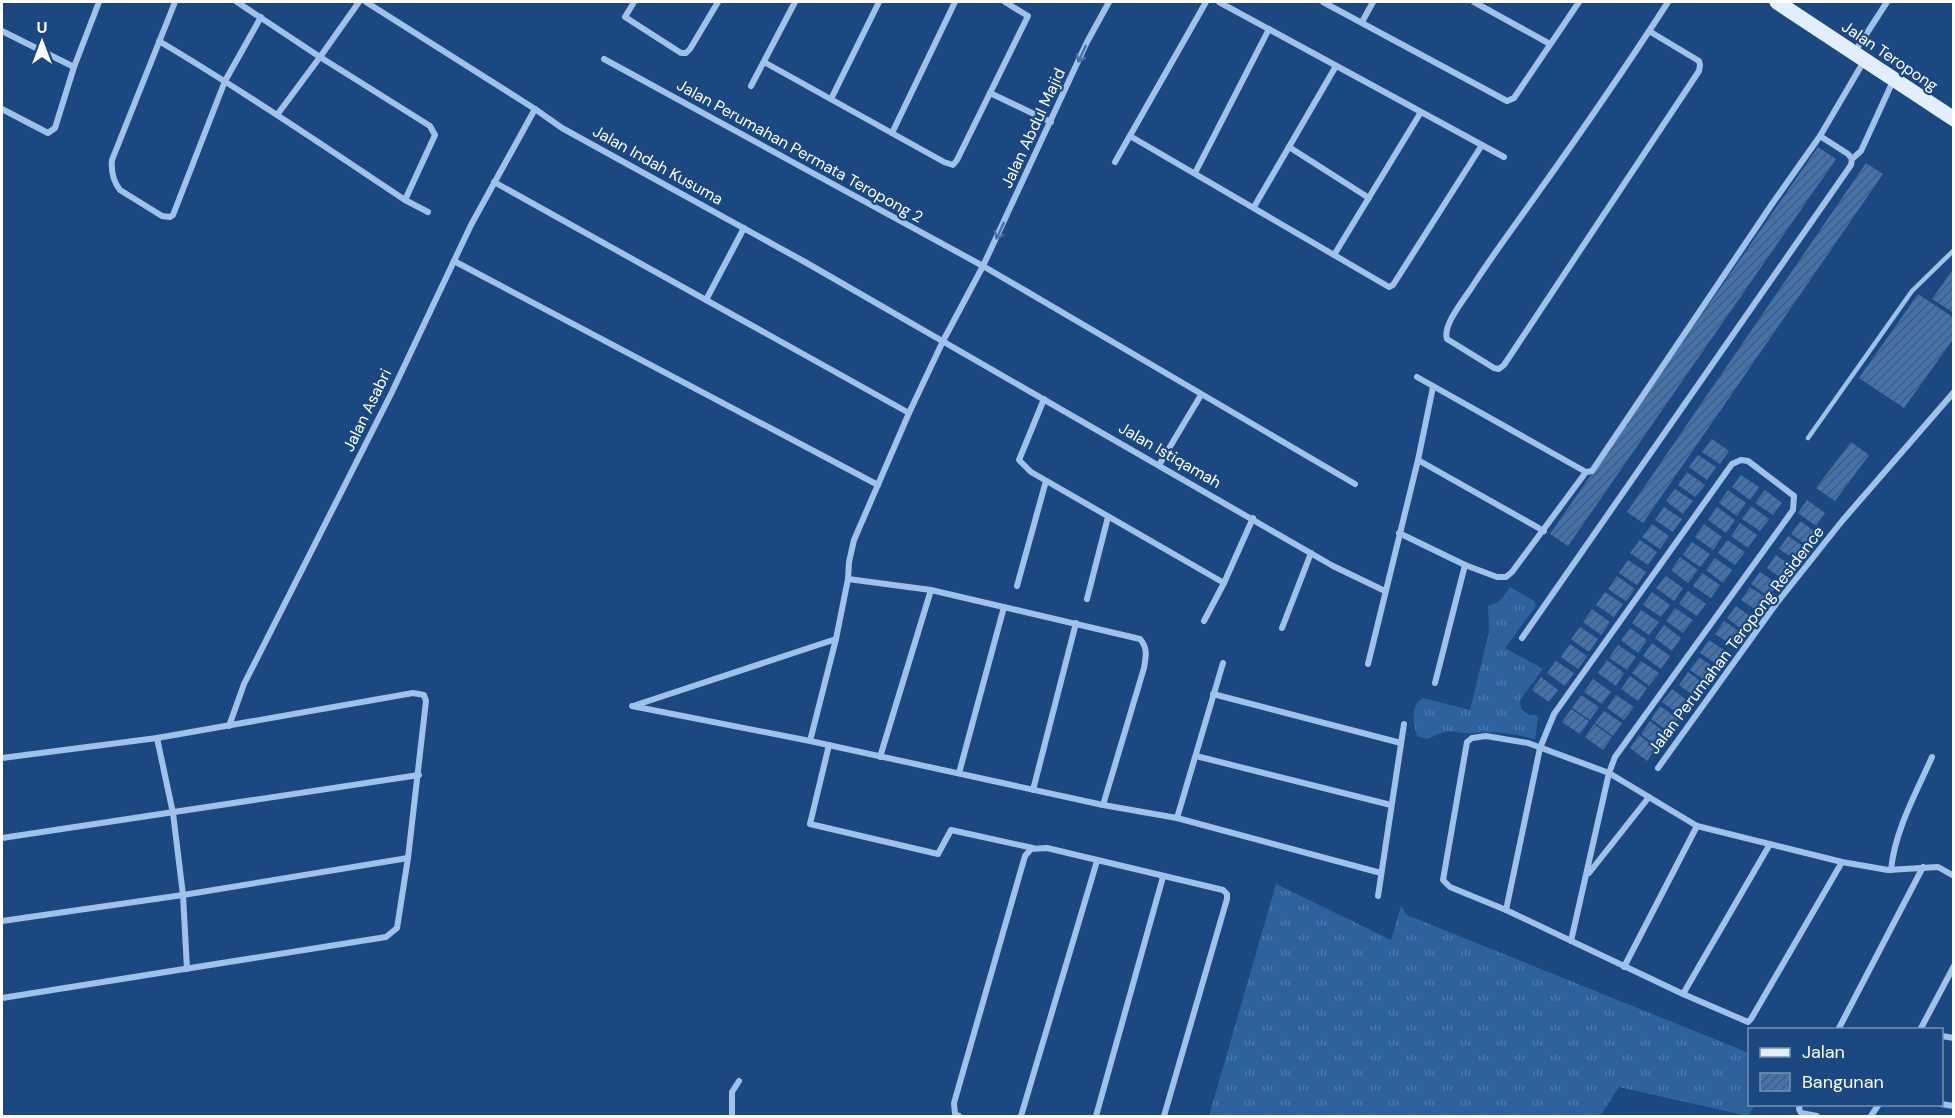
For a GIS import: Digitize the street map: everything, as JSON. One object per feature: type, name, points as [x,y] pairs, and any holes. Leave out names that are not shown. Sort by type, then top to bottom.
[{"type":"main road","name":"Jalan Teropong","points":[[1778,2],[1953,119]]},
{"type":"street","points":[[2,109],[48,133],[52,132],[99,2]]},
{"type":"street","points":[[175,2],[112,160],[111,171],[120,190],[162,216],[173,215],[225,81],[261,17]]},
{"type":"street","points":[[237,2],[430,126],[435,135],[433,142],[405,200]]},
{"type":"street","points":[[277,116],[359,2]]},
{"type":"street","name":"Jalan Indah Kusuma","points":[[366,2],[535,108],[562,128],[943,341]]},
{"type":"street","points":[[634,2],[625,17],[681,53],[686,53],[690,49],[718,2]]},
{"type":"street","points":[[751,86],[795,2]]},
{"type":"street","points":[[831,99],[879,2]]},
{"type":"street","points":[[892,133],[955,2]]},
{"type":"street","points":[[764,62],[953,165],[1028,16],[1005,2]]},
{"type":"street","name":"Jalan Abdul Majid","points":[[810,741],[836,639],[854,540],[909,413],[943,341],[983,266],[1087,42],[1108,2]]},
{"type":"street","points":[[1116,162],[1206,2]]},
{"type":"street","points":[[1219,2],[1504,157]]},
{"type":"street","points":[[1323,2],[1508,100],[1514,98],[1579,2]]},
{"type":"street","points":[[1362,22],[1373,2]]},
{"type":"street","points":[[1474,2],[1550,44]]},
{"type":"street","points":[[1649,31],[1699,61],[1699,71],[1504,365],[1499,369],[1494,368],[1448,339],[1445,333],[1448,324],[1476,280],[1618,79],[1649,31],[1668,2]]},
{"type":"street","points":[[1416,377],[1586,472],[1592,471],[1820,136],[1887,2]]},
{"type":"street","points":[[1195,173],[1269,29]]},
{"type":"street","points":[[2,31],[74,67]]},
{"type":"street","points":[[159,41],[225,81],[405,200],[428,212]]},
{"type":"street","name":"Jalan Perumahan Permata Teropong 2","points":[[604,59],[983,266],[1355,484]]},
{"type":"street","points":[[1254,207],[1336,66]]},
{"type":"street","points":[[1522,638],[1851,165],[1852,159],[1861,151],[1894,81]]},
{"type":"street","points":[[990,93],[1050,122]]},
{"type":"street","name":"Jalan Asabri","points":[[229,726],[244,684],[392,392],[454,261],[535,108]]},
{"type":"street","points":[[1334,255],[1421,112]]},
{"type":"street","points":[[1130,136],[1389,287],[1393,285],[1482,145]]},
{"type":"street","points":[[1820,136],[1852,159]]},
{"type":"street","points":[[1289,147],[1369,198]]},
{"type":"street","points":[[495,182],[909,413]]},
{"type":"street","points":[[706,300],[744,228]]},
{"type":"street","points":[[454,261],[878,485]]},
{"type":"street","name":"Jalan Istiqamah","points":[[943,341],[1333,566],[1385,591]]},
{"type":"street","points":[[1368,664],[1418,460],[1433,387]]},
{"type":"street","name":"Jalan Perumahan Teropong Residence","points":[[1658,768],[1776,604],[1842,521],[1953,392]]},
{"type":"street","points":[[1159,465],[1201,395]]},
{"type":"street","points":[[1044,399],[1019,460],[1024,467],[1224,583]]},
{"type":"street","points":[[1418,460],[1544,531]]},
{"type":"street","points":[[1506,910],[1540,748],[1554,714],[1732,464],[1741,460],[1748,461],[1794,496],[1793,510],[1615,757],[1609,773],[1571,941]]},
{"type":"street","points":[[1399,533],[1465,565],[1497,577],[1506,577],[1544,531],[1586,472]]},
{"type":"street","points":[[1017,586],[1046,481]]},
{"type":"street","points":[[1087,599],[1108,517]]},
{"type":"street","points":[[1204,621],[1253,518]]},
{"type":"street","points":[[1282,628],[1311,553]]},
{"type":"street","points":[[1435,682],[1465,565]]},
{"type":"street","points":[[848,579],[931,590],[1140,639],[1147,654],[1103,805]]},
{"type":"street","points":[[880,757],[931,590]]},
{"type":"street","points":[[959,773],[1004,607]]},
{"type":"street","points":[[1033,790],[1076,623]]},
{"type":"street","points":[[836,639],[632,706],[810,741],[1103,805],[1177,818],[1381,873]]},
{"type":"street","points":[[1177,818],[1223,663]]},
{"type":"street","points":[[2,759],[157,738],[413,693],[424,695],[426,701],[419,775],[397,928],[386,937],[2,998]]},
{"type":"street","points":[[1214,694],[1401,743]]},
{"type":"street","points":[[1377,896],[1404,724]]},
{"type":"street","points":[[1842,862],[1749,1021],[1683,994],[1506,910],[1450,887],[1443,880],[1467,742],[1472,738],[1486,736],[1516,740],[1609,773],[1697,826],[1842,862],[1892,870],[1938,867],[1953,876]]},
{"type":"street","points":[[157,738],[173,813],[183,895],[187,969]]},
{"type":"street","points":[[829,745],[810,824],[938,854],[951,830],[1035,848],[1047,848],[1223,890],[1227,894],[1164,1116]]},
{"type":"street","points":[[1196,756],[1391,806]]},
{"type":"street","points":[[1892,870],[1893,857],[1903,822],[1932,757]]},
{"type":"street","points":[[2,838],[419,775]]},
{"type":"street","points":[[1587,876],[1649,797]]},
{"type":"street","points":[[1624,967],[1697,826]]},
{"type":"street","points":[[1683,994],[1770,844]]},
{"type":"street","points":[[959,1116],[955,1114],[954,1103],[1024,856],[1035,848]]},
{"type":"street","points":[[2,921],[183,895],[408,858]]},
{"type":"street","points":[[1021,1116],[1096,861]]},
{"type":"street","points":[[1839,1028],[1923,867]]},
{"type":"street","points":[[1096,1116],[1163,877]]},
{"type":"street","points":[[1921,1028],[1953,966]]},
{"type":"street","points":[[732,1116],[732,1092],[739,1081]]},
{"type":"street","points":[[1800,1106],[1802,1113],[1817,1116]]},
{"type":"lane","points":[[1808,438],[1912,291],[1953,250]]},
{"type":"green space","points":[[1510,587],[1534,601],[1536,606],[1505,648],[1543,669],[1520,700],[1521,709],[1529,715],[1538,717],[1535,739],[1489,732],[1440,733],[1427,739],[1417,736],[1414,710],[1423,698],[1470,710],[1489,632],[1488,606],[1501,599]]},
{"type":"green space","points":[[1276,884],[1391,940],[1401,906],[1407,915],[1748,1053],[1748,1106],[1754,1106],[1748,1116],[1619,1087],[1600,1116],[1209,1116]]},
{"type":"building","points":[[1818,147],[1836,159],[1568,546],[1550,534]]},
{"type":"building","points":[[1866,163],[1883,174],[1643,523],[1627,512]]},
{"type":"building","points":[[1954,268],[1954,313],[1932,299]]},
{"type":"building","points":[[1918,294],[1954,318],[1954,338],[1904,408],[1859,378]]},
{"type":"building","points":[[1712,439],[1729,451],[1720,464],[1702,452]]},
{"type":"building","points":[[1851,442],[1869,455],[1835,501],[1816,488]]},
{"type":"building","points":[[1698,455],[1716,467],[1707,480],[1689,467]]},
{"type":"building","points":[[1687,472],[1705,485],[1695,497],[1678,485]]},
{"type":"building","points":[[1741,475],[1759,487],[1750,500],[1732,487]]},
{"type":"building","points":[[1675,489],[1693,501],[1683,514],[1666,501]]},
{"type":"building","points":[[1728,490],[1746,503],[1737,516],[1719,503]]},
{"type":"building","points":[[1765,490],[1782,503],[1773,515],[1755,503]]},
{"type":"building","points":[[1807,500],[1825,513],[1816,526],[1798,513]]},
{"type":"building","points":[[1751,506],[1769,519],[1760,531],[1742,519]]},
{"type":"building","points":[[1664,507],[1682,519],[1673,532],[1655,520]]},
{"type":"building","points":[[1717,507],[1735,520],[1726,533],[1708,520]]},
{"type":"building","points":[[1800,521],[1817,533],[1808,546],[1791,534]]},
{"type":"building","points":[[1740,523],[1757,535],[1748,548],[1731,536]]},
{"type":"building","points":[[1652,524],[1669,536],[1660,549],[1642,537]]},
{"type":"building","points":[[1704,524],[1722,537],[1713,550],[1695,537]]},
{"type":"building","points":[[1788,536],[1806,548],[1797,561],[1779,549]]},
{"type":"building","points":[[1640,540],[1657,552],[1648,565],[1630,553]]},
{"type":"building","points":[[1727,540],[1745,552],[1735,565],[1718,553]]},
{"type":"building","points":[[1692,542],[1710,554],[1700,567],[1683,555]]},
{"type":"building","points":[[1776,555],[1793,567],[1784,580],[1767,568]]},
{"type":"building","points":[[1680,557],[1698,570],[1688,583],[1671,570]]},
{"type":"building","points":[[1715,558],[1732,570],[1723,583],[1706,570]]},
{"type":"building","points":[[1628,560],[1646,572],[1637,585],[1619,573]]},
{"type":"building","points":[[1760,572],[1778,584],[1769,597],[1751,584]]},
{"type":"building","points":[[1702,573],[1720,585],[1711,598],[1693,586]]},
{"type":"building","points":[[1617,576],[1635,589],[1626,601],[1608,589]]},
{"type":"building","points":[[1666,576],[1683,588],[1674,601],[1656,588]]},
{"type":"building","points":[[1750,587],[1768,599],[1759,612],[1741,600]]},
{"type":"building","points":[[1688,591],[1706,604],[1697,616],[1679,604]]},
{"type":"building","points":[[1605,592],[1623,604],[1614,617],[1596,605]]},
{"type":"building","points":[[1652,592],[1670,605],[1661,617],[1643,605]]},
{"type":"building","points":[[1736,606],[1753,618],[1744,631],[1727,618]]},
{"type":"building","points":[[1675,608],[1693,620],[1683,633],[1666,621]]},
{"type":"building","points":[[1592,609],[1610,622],[1601,635],[1583,622]]},
{"type":"building","points":[[1641,610],[1659,622],[1649,635],[1632,623]]},
{"type":"building","points":[[1724,621],[1742,633],[1733,646],[1715,634]]},
{"type":"building","points":[[1664,625],[1681,638],[1672,651],[1655,638]]},
{"type":"building","points":[[1580,627],[1598,639],[1589,652],[1571,639]]},
{"type":"building","points":[[1630,628],[1647,640],[1638,653],[1621,640]]},
{"type":"building","points":[[1709,640],[1727,652],[1718,665],[1700,653]]},
{"type":"building","points":[[1652,643],[1670,656],[1661,669],[1643,656]]},
{"type":"building","points":[[1570,644],[1587,656],[1578,669],[1561,657]]},
{"type":"building","points":[[1618,645],[1636,657],[1627,670],[1609,658]]},
{"type":"building","points":[[1699,657],[1716,669],[1707,682],[1690,670]]},
{"type":"building","points":[[1607,660],[1624,673],[1616,686],[1598,673]]},
{"type":"building","points":[[1556,661],[1574,673],[1565,686],[1547,673]]},
{"type":"building","points":[[1641,661],[1659,673],[1649,686],[1632,673]]},
{"type":"building","points":[[1688,672],[1706,685],[1696,697],[1679,685]]},
{"type":"building","points":[[1630,676],[1647,688],[1638,701],[1621,689]]},
{"type":"building","points":[[1541,677],[1558,690],[1549,702],[1532,690]]},
{"type":"building","points":[[1593,679],[1611,692],[1602,704],[1584,692]]},
{"type":"building","points":[[1672,689],[1689,702],[1680,715],[1662,702]]},
{"type":"building","points":[[1581,695],[1599,707],[1590,720],[1572,708]]},
{"type":"building","points":[[1616,695],[1634,707],[1624,720],[1607,708]]},
{"type":"building","points":[[1660,706],[1678,719],[1669,732],[1651,719]]},
{"type":"building","points":[[1571,709],[1589,721],[1580,734],[1562,722]]},
{"type":"building","points":[[1604,711],[1622,723],[1613,736],[1595,723]]},
{"type":"building","points":[[1650,721],[1667,734],[1658,747],[1641,734]]},
{"type":"building","points":[[1594,724],[1612,737],[1603,750],[1585,737]]},
{"type":"building","points":[[1639,735],[1656,748],[1647,761],[1630,748]]}]
